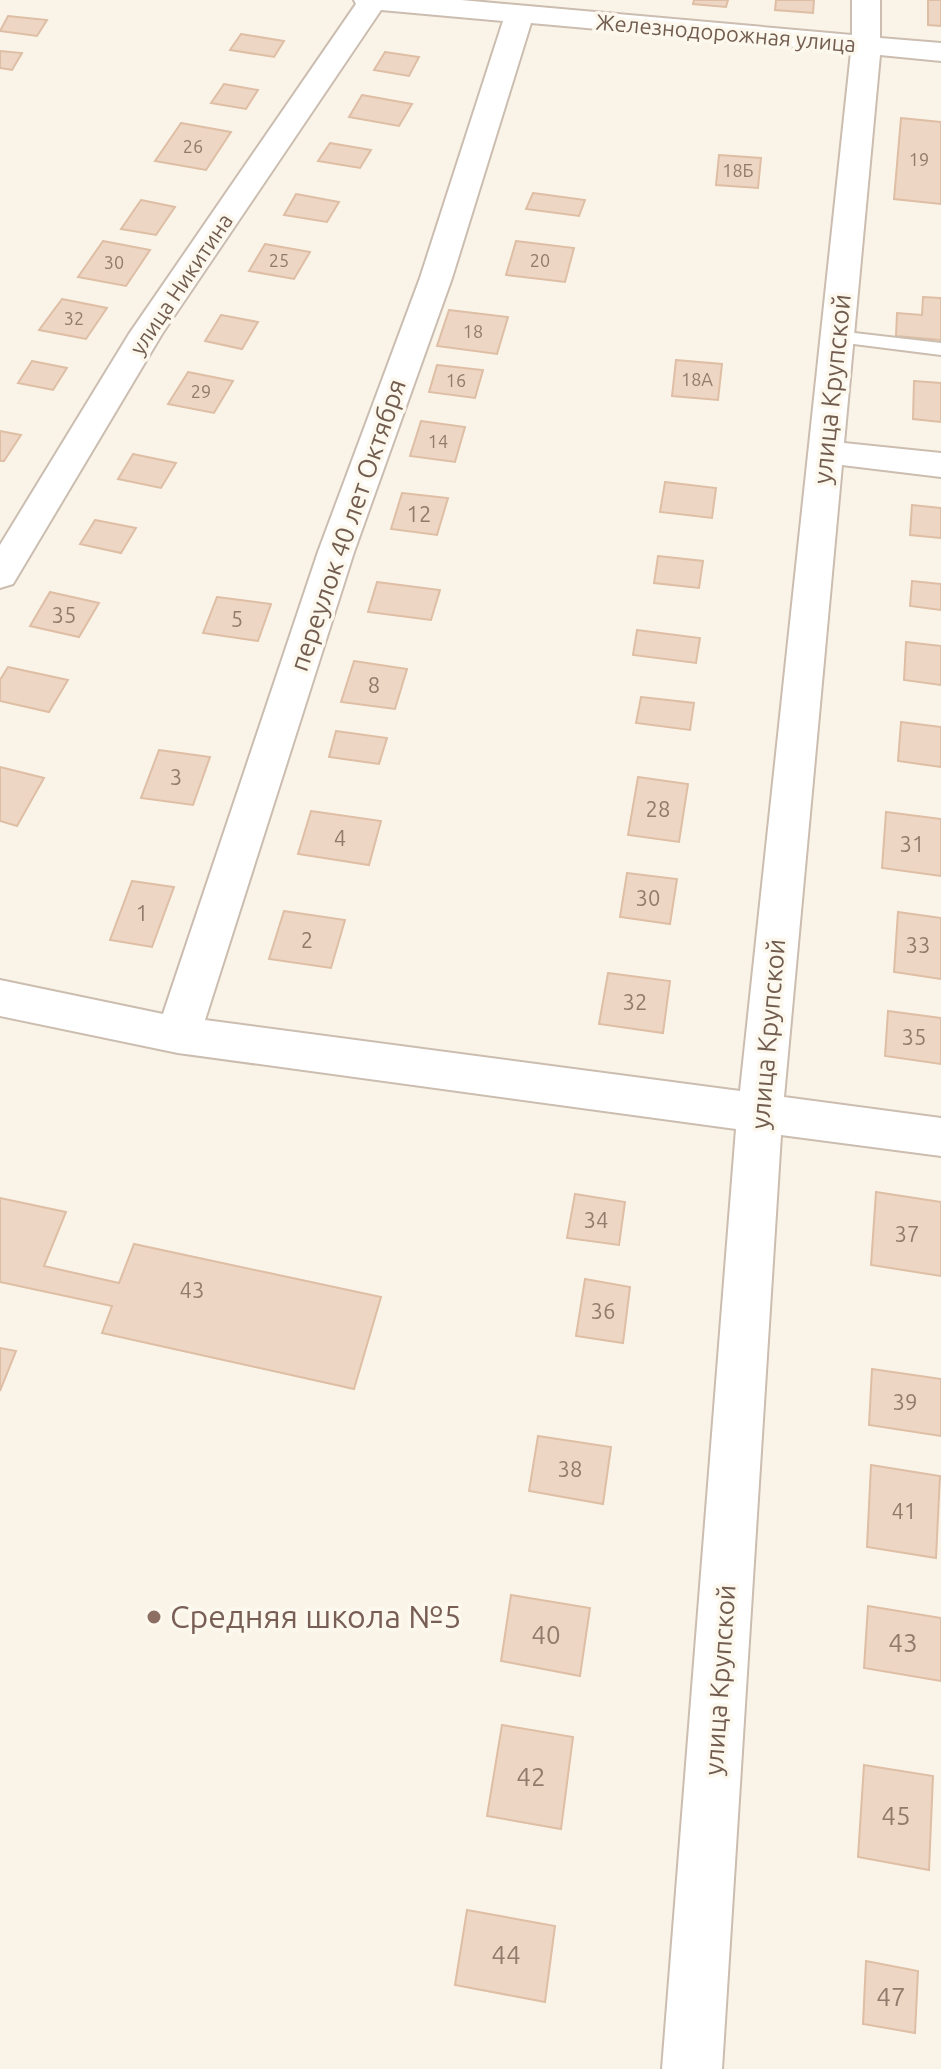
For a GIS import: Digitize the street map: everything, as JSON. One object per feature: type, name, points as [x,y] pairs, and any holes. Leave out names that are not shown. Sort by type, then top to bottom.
[{"type":"street","name":"Железнодорожная улица","points":[[371,0],[941,52]]},
{"type":"street","name":"улица Никитина","points":[[0,575],[146,334],[371,0]]},
{"type":"street","name":"улица Крупской","points":[[692,2069],[760,1113],[866,46],[866,0]]},
{"type":"street","name":"переулок 40 лет Октября","points":[[178,1035],[336,552],[436,278],[519,15]]},
{"type":"street","points":[[826,452],[941,465]]},
{"type":"street","points":[[0,998],[178,1035],[941,1137]]},
{"type":"lane","points":[[837,337],[941,349]]},
{"type":"building","points":[[694,0],[728,0],[726,7],[693,4]]},
{"type":"building","points":[[776,0],[814,0],[813,13],[775,10]]},
{"type":"building","points":[[928,0],[941,0],[941,26],[928,25]]},
{"type":"building","points":[[8,16],[47,20],[37,36],[0,31]]},
{"type":"building","points":[[241,34],[284,41],[274,57],[230,50]]},
{"type":"building","points":[[0,51],[22,53],[12,70],[0,68]]},
{"type":"building","points":[[385,52],[419,57],[409,76],[374,70]]},
{"type":"building","points":[[224,84],[258,90],[246,109],[211,103]]},
{"type":"building","points":[[362,95],[412,104],[399,126],[349,117]]},
{"type":"building","points":[[901,118],[941,122],[941,204],[894,199]]},
{"type":"building","points":[[181,123],[231,132],[206,170],[155,161]]},
{"type":"building","points":[[330,143],[371,150],[360,168],[318,161]]},
{"type":"building","points":[[719,155],[761,158],[758,188],[716,185]]},
{"type":"building","points":[[533,193],[585,200],[579,216],[526,209]]},
{"type":"building","points":[[296,194],[339,202],[327,222],[284,215]]},
{"type":"building","points":[[141,200],[175,207],[156,235],[121,229]]},
{"type":"building","points":[[103,241],[150,250],[126,286],[78,277]]},
{"type":"building","points":[[516,241],[574,248],[565,282],[506,275]]},
{"type":"building","points":[[265,244],[310,252],[294,279],[249,271]]},
{"type":"building","points":[[923,297],[941,298],[941,340],[896,336],[897,313],[922,315]]},
{"type":"building","points":[[62,299],[107,308],[86,339],[39,330]]},
{"type":"building","points":[[449,310],[508,317],[497,354],[437,346]]},
{"type":"building","points":[[221,315],[258,322],[242,349],[205,341]]},
{"type":"building","points":[[676,360],[722,364],[718,400],[672,396]]},
{"type":"building","points":[[32,361],[67,368],[53,390],[18,383]]},
{"type":"building","points":[[437,365],[483,370],[475,398],[429,392]]},
{"type":"building","points":[[188,372],[233,381],[214,413],[168,404]]},
{"type":"building","points":[[914,381],[941,383],[941,422],[913,419]]},
{"type":"building","points":[[421,421],[465,427],[455,462],[410,456]]},
{"type":"building","points":[[0,431],[21,435],[4,461],[0,461]]},
{"type":"building","points":[[133,454],[176,463],[161,488],[118,479]]},
{"type":"building","points":[[665,482],[716,488],[712,518],[660,512]]},
{"type":"building","points":[[402,493],[448,498],[437,535],[391,529]]},
{"type":"building","points":[[912,505],[941,508],[941,538],[910,535]]},
{"type":"building","points":[[95,520],[136,528],[121,553],[80,544]]},
{"type":"building","points":[[658,556],[703,561],[699,588],[654,583]]},
{"type":"building","points":[[912,581],[941,584],[941,610],[910,606]]},
{"type":"building","points":[[377,582],[440,590],[431,620],[368,612]]},
{"type":"building","points":[[50,592],[99,603],[79,637],[30,626]]},
{"type":"building","points":[[217,597],[271,604],[258,641],[203,633]]},
{"type":"building","points":[[637,630],[700,638],[696,663],[633,655]]},
{"type":"building","points":[[906,642],[941,646],[941,685],[904,680]]},
{"type":"building","points":[[354,661],[407,669],[395,709],[341,702]]},
{"type":"building","points":[[8,667],[68,680],[49,712],[0,701],[0,680]]},
{"type":"building","points":[[641,697],[694,703],[690,730],[636,723]]},
{"type":"building","points":[[901,722],[941,727],[941,767],[898,761]]},
{"type":"building","points":[[336,731],[387,738],[379,764],[329,757]]},
{"type":"building","points":[[159,750],[210,757],[193,805],[141,798]]},
{"type":"building","points":[[0,767],[44,778],[17,826],[0,821]]},
{"type":"building","points":[[638,777],[688,784],[679,842],[628,835]]},
{"type":"building","points":[[311,811],[381,821],[369,865],[298,854]]},
{"type":"building","points":[[886,812],[941,819],[941,876],[882,868]]},
{"type":"building","points":[[627,873],[677,879],[670,924],[620,917]]},
{"type":"building","points":[[132,881],[174,887],[152,947],[110,940]]},
{"type":"building","points":[[284,911],[345,920],[331,968],[269,959]]},
{"type":"building","points":[[898,912],[941,918],[941,979],[894,972]]},
{"type":"building","points":[[608,973],[670,981],[663,1033],[599,1024]]},
{"type":"building","points":[[888,1011],[941,1018],[941,1064],[885,1056]]},
{"type":"building","points":[[876,1192],[941,1202],[941,1276],[871,1265]]},
{"type":"building","points":[[575,1194],[625,1202],[619,1245],[567,1238]]},
{"type":"building","points":[[0,1198],[66,1212],[44,1266],[119,1283],[134,1244],[381,1297],[354,1389],[102,1333],[112,1306],[0,1282]]},
{"type":"building","points":[[585,1279],[630,1287],[623,1343],[576,1336]]},
{"type":"building","points":[[0,1348],[16,1351],[0,1391]]},
{"type":"building","points":[[872,1369],[941,1379],[941,1436],[869,1425]]},
{"type":"building","points":[[538,1436],[611,1447],[603,1504],[529,1491]]},
{"type":"building","points":[[871,1465],[940,1476],[936,1558],[867,1547]]},
{"type":"building","points":[[511,1595],[590,1608],[580,1676],[501,1661]]},
{"type":"building","points":[[868,1606],[941,1618],[941,1681],[864,1668]]},
{"type":"building","points":[[502,1725],[573,1737],[561,1829],[487,1816]]},
{"type":"building","points":[[864,1765],[933,1776],[929,1870],[858,1857]]},
{"type":"building","points":[[467,1910],[555,1926],[545,2002],[455,1985]]},
{"type":"building","points":[[866,1961],[918,1971],[915,2033],[863,2024]]},
{"type":"place","name":"Средняя школа №5","points":[[154,1617]]}]
